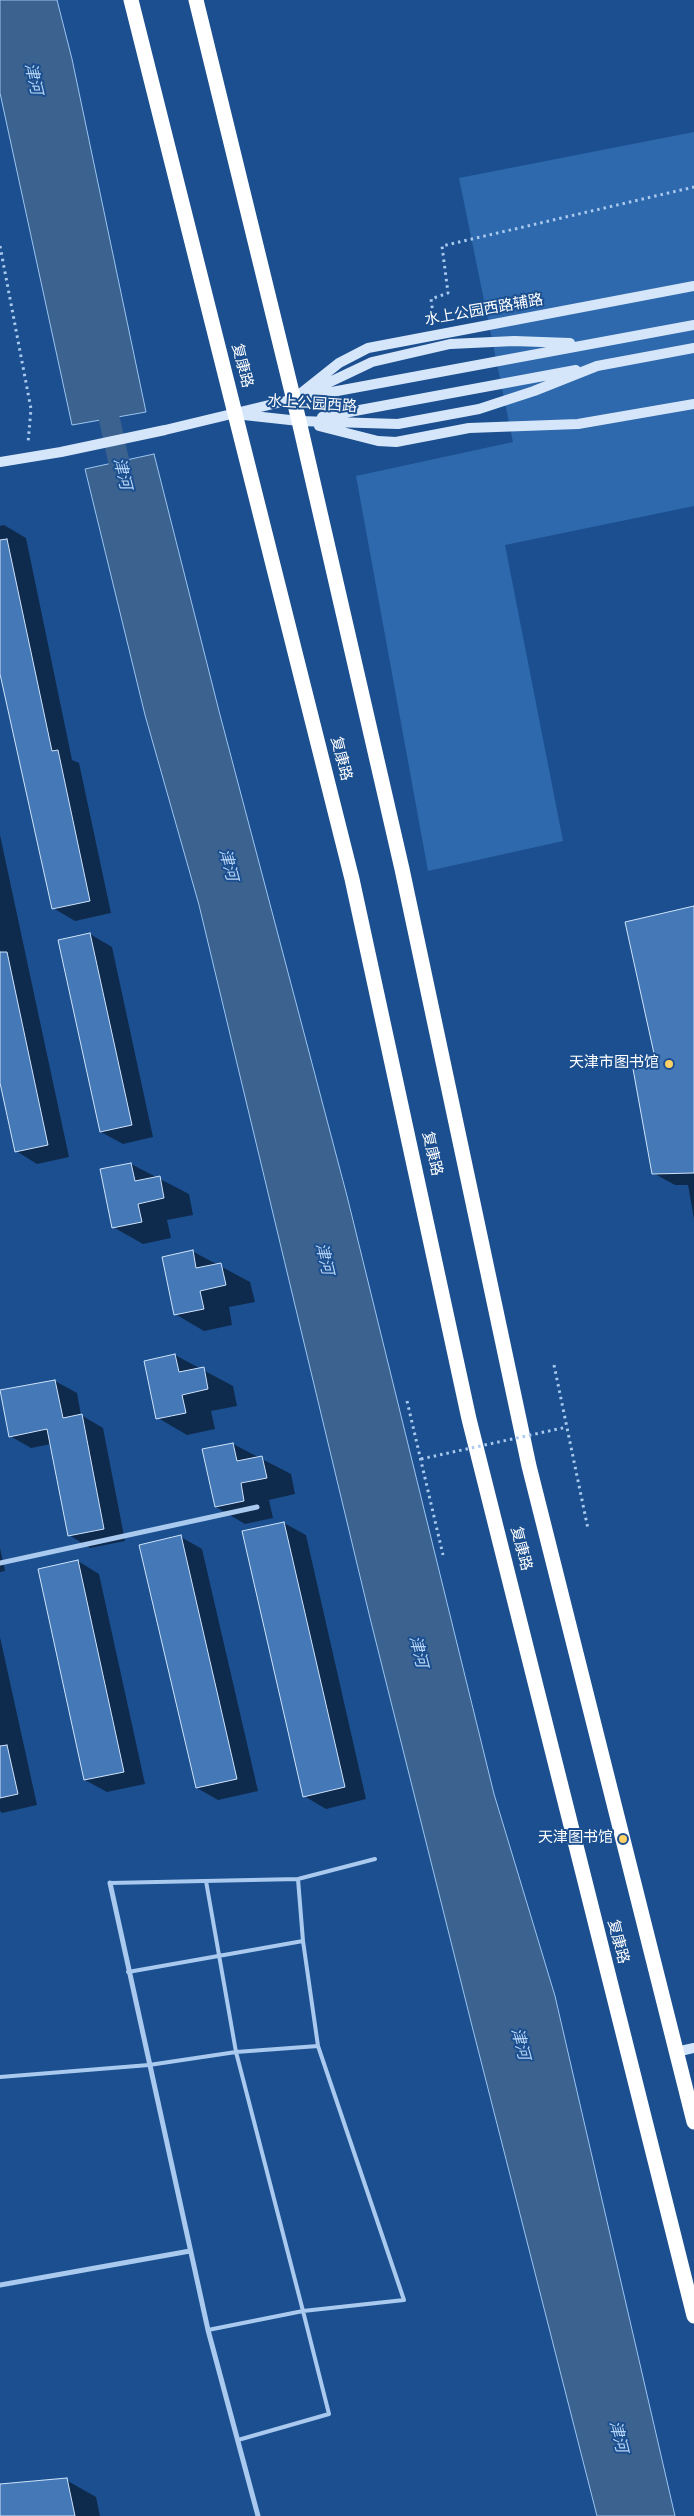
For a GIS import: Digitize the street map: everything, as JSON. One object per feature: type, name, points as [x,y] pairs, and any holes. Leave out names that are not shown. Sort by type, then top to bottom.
[{"type":"highway","name":"复康路","points":[[131,0],[352,879],[469,1419],[694,2316]]},
{"type":"highway","name":"复康路","points":[[196,0],[294,399],[402,870],[529,1466],[694,2122]]},
{"type":"main road","name":"水上公园西路辅路","points":[[294,399],[338,363],[368,348],[694,286]]},
{"type":"main road","name":"水上公园西路","points":[[235,414],[294,399],[694,325]]},
{"type":"main road","points":[[294,399],[372,362],[450,344],[514,341],[590,344]]},
{"type":"main road","name":"水上公园西路","points":[[235,414],[299,421],[398,424],[479,409],[534,391],[597,366],[694,348]]},
{"type":"main road","points":[[299,421],[597,366]]},
{"type":"main road","points":[[299,421],[378,441],[396,442],[469,428],[578,424],[694,404]]},
{"type":"main road","points":[[0,462],[61,452],[235,414]]},
{"type":"main road","points":[[676,2052],[694,2048]]},
{"type":"street","points":[[0,1564],[257,1507]]},
{"type":"street","points":[[110,1883],[208,2330],[258,2516]]},
{"type":"street","points":[[0,2286],[190,2251]]},
{"type":"lane","points":[[110,1883],[298,1879],[375,1859]]},
{"type":"lane","points":[[208,2330],[303,2312],[404,2300],[318,2046],[303,1941],[298,1879]]},
{"type":"lane","points":[[206,1881],[236,2052],[328,2414],[238,2440]]},
{"type":"lane","points":[[128,1972],[303,1941]]},
{"type":"lane","points":[[0,2077],[149,2064],[236,2052],[318,2046]]},
{"type":"path","points":[[436,334],[430,299],[448,293],[442,246],[694,187]]},
{"type":"path","points":[[0,246],[31,410],[27,457]]},
{"type":"path","points":[[554,1365],[588,1529]]},
{"type":"path","points":[[407,1401],[443,1555]]},
{"type":"path","points":[[421,1459],[567,1427]]},
{"type":"shaded area","points":[[694,132],[694,506],[505,545],[563,841],[428,871],[356,476],[513,442],[459,178]]},
{"type":"water","points":[[0,0],[57,0],[72,59],[146,412],[72,425],[0,93]]},
{"type":"water","points":[[154,454],[219,711],[347,1196],[494,1794],[555,1996],[675,2516],[597,2516],[471,2022],[370,1618],[199,905],[145,715],[85,469]]},
{"type":"building","points":[[7,539],[52,751],[58,750],[90,901],[52,909],[0,674],[0,540]]},
{"type":"building","name":"天津市图书馆","points":[[694,906],[694,1173],[652,1174],[633,1069],[655,1058],[625,922]]},
{"type":"building","points":[[90,933],[132,1125],[100,1132],[58,940]]},
{"type":"building","points":[[0,952],[7,952],[48,1145],[15,1152],[0,1083]]},
{"type":"building","points":[[131,1163],[135,1181],[160,1176],[164,1198],[138,1204],[142,1222],[112,1228],[100,1169]]},
{"type":"building","points":[[193,1250],[196,1268],[221,1263],[226,1285],[200,1291],[204,1309],[174,1315],[162,1257]]},
{"type":"building","points":[[175,1354],[179,1372],[204,1367],[208,1389],[182,1395],[186,1413],[156,1419],[144,1361]]},
{"type":"building","points":[[55,1380],[63,1418],[82,1414],[104,1529],[68,1536],[47,1429],[9,1437],[0,1390]]},
{"type":"building","points":[[233,1443],[237,1461],[262,1456],[267,1478],[241,1483],[244,1501],[215,1507],[202,1449]]},
{"type":"building","points":[[284,1522],[345,1787],[303,1797],[242,1531]]},
{"type":"building","points":[[181,1535],[237,1779],[196,1788],[139,1545]]},
{"type":"building","points":[[78,1560],[124,1772],[84,1780],[38,1569]]},
{"type":"building","points":[[7,1745],[18,1794],[0,1798],[0,1746]]},
{"type":"building","points":[[67,2478],[75,2516],[0,2516],[0,2484]]},
{"type":"waterway","name":"津河","points":[[103,390],[125,490]]},
{"type":"place","name":"天津市图书馆","points":[[669,1064]]},
{"type":"place","name":"天津图书馆","points":[[623,1839]]}]
